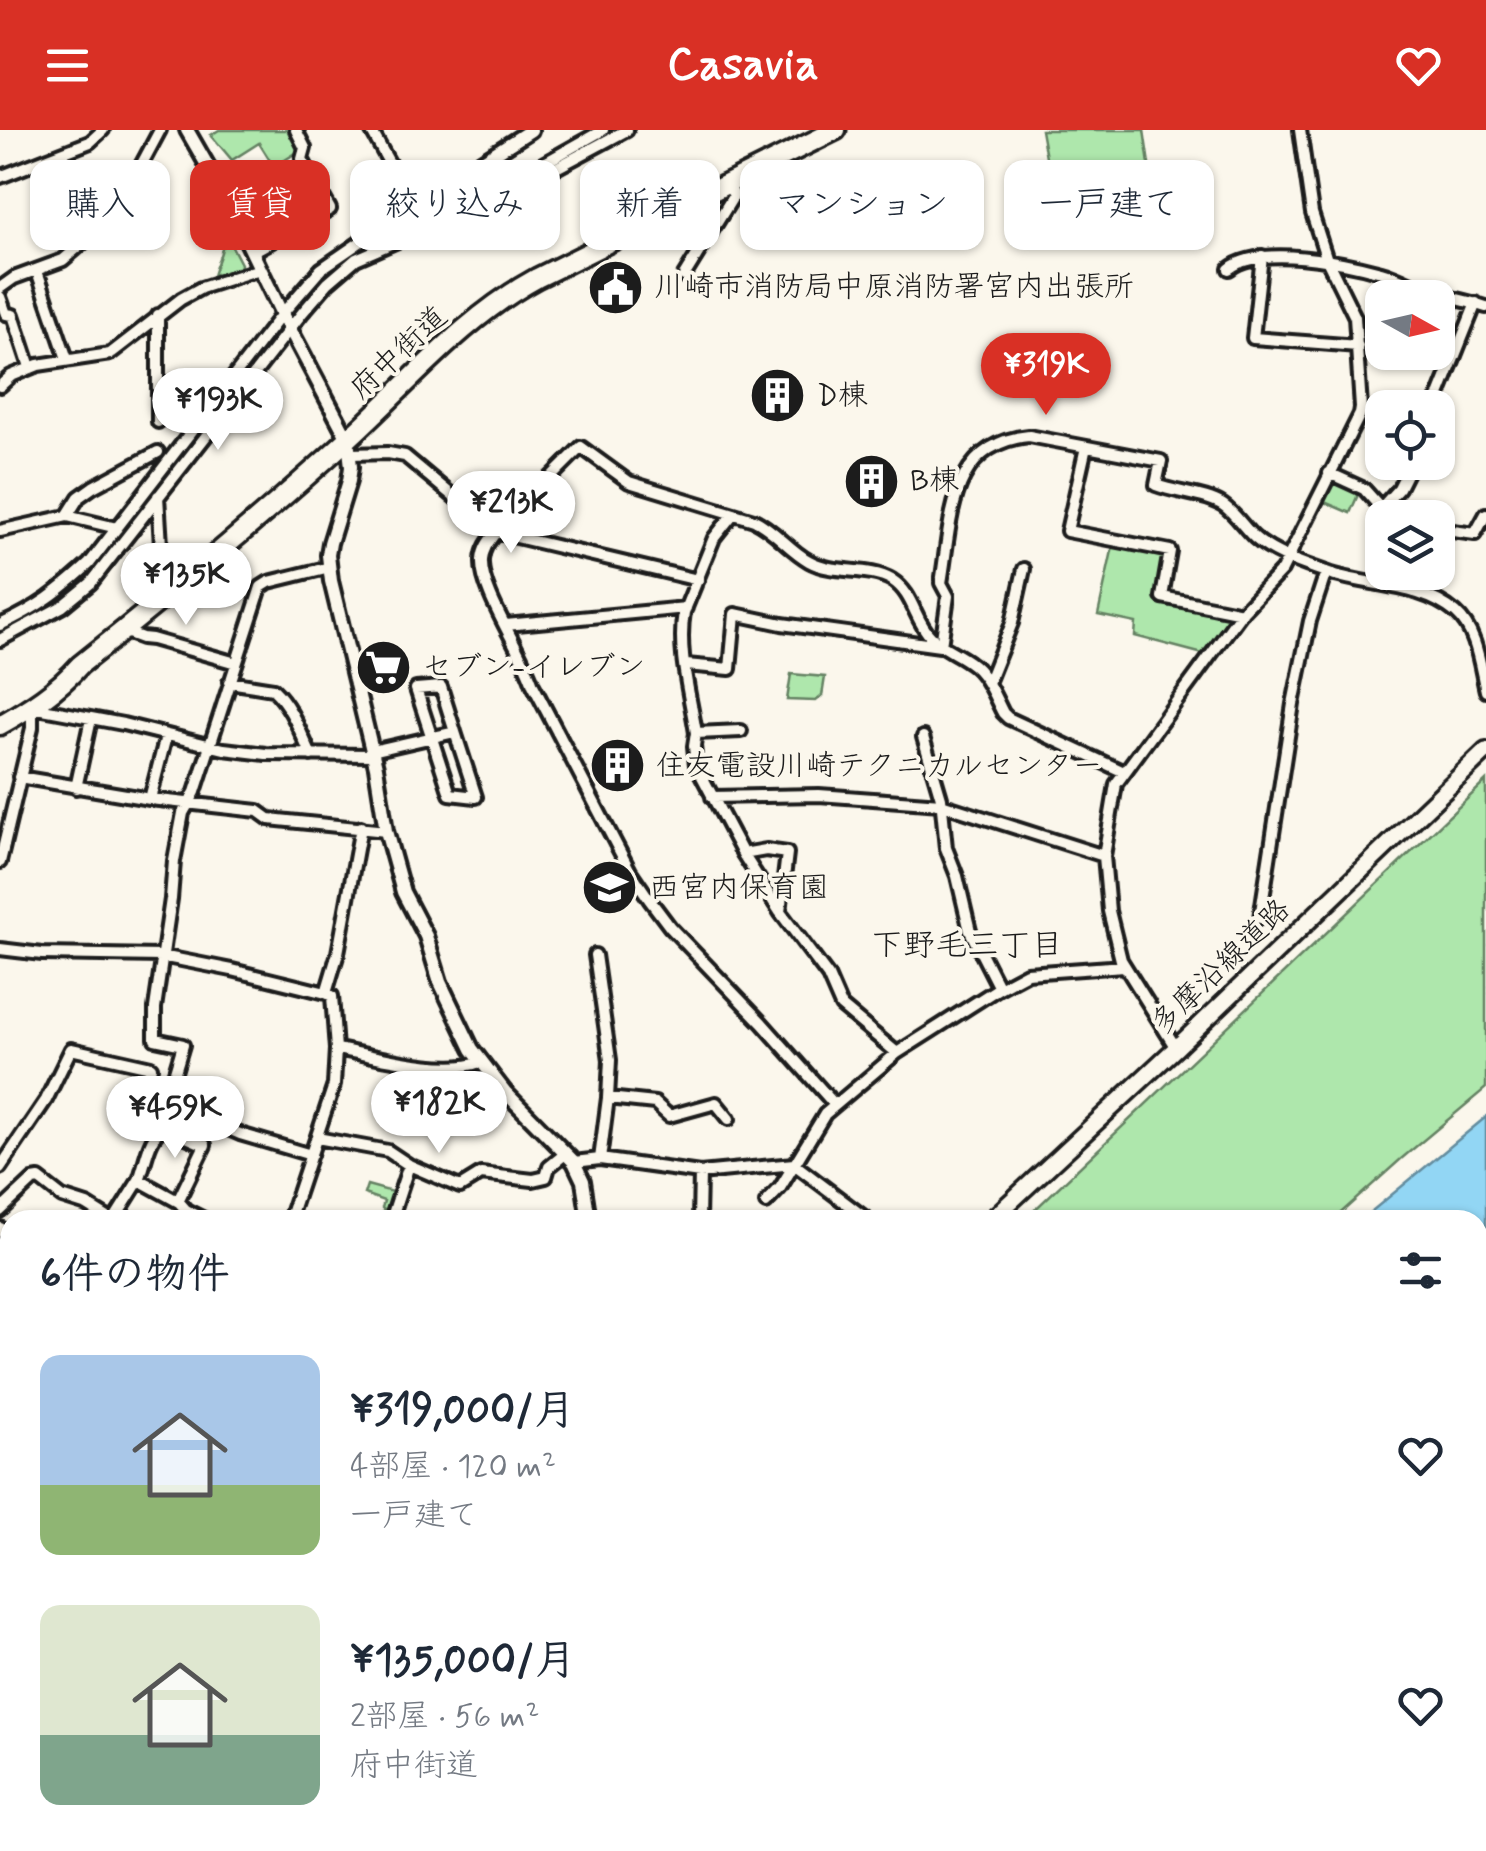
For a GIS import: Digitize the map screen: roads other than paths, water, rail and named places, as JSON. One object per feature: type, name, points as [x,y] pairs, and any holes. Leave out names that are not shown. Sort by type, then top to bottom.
[{"type":"highway","name":"府中街道","points":[[0,724],[32,707],[349,446],[452,338],[514,290],[836,130]]},
{"type":"main road","name":"多摩沿線道路","points":[[1002,1210],[1486,751]]},
{"type":"street","points":[[0,177],[90,142],[102,130]]},
{"type":"street","points":[[0,288],[14,278],[63,260],[132,201],[137,173],[160,130]]},
{"type":"street","points":[[186,130],[218,184],[349,446],[349,481],[330,544],[330,567],[337,612],[383,799],[386,831],[403,892],[426,936],[440,982],[462,1031],[480,1062],[505,1092],[569,1158],[583,1181],[587,1210]]},
{"type":"street","points":[[252,252],[330,209],[302,159],[305,148],[296,130]]},
{"type":"street","points":[[371,130],[385,160]]},
{"type":"street","points":[[492,160],[531,130]]},
{"type":"street","points":[[550,160],[604,130]]},
{"type":"street","points":[[560,166],[627,130]]},
{"type":"street","points":[[1176,1048],[1124,966],[1109,911],[1104,856],[1116,784],[1242,613],[1282,570],[1360,414],[1355,317],[1327,260],[1312,214],[1300,130]]},
{"type":"street","points":[[684,276],[734,195],[728,184]]},
{"type":"street","points":[[0,624],[91,583],[322,269],[357,250]]},
{"type":"street","points":[[0,640],[35,623],[69,592],[286,321],[369,250]]},
{"type":"street","points":[[1262,256],[1253,338],[1358,346]]},
{"type":"street","points":[[1228,269],[1239,260],[1262,256],[1327,260],[1384,273],[1431,292],[1481,305],[1442,390]]},
{"type":"street","points":[[0,386],[30,367],[110,354],[180,298],[260,268]]},
{"type":"street","points":[[38,271],[67,359]]},
{"type":"street","points":[[0,297],[6,314],[13,315],[30,367]]},
{"type":"street","points":[[158,315],[158,422]]},
{"type":"street","points":[[941,646],[948,596],[941,583],[961,481],[971,463],[996,443],[1029,436],[1161,461],[1156,485],[1223,505],[1258,541],[1288,557],[1326,572],[1425,595],[1454,611],[1469,626],[1486,692]]},
{"type":"street","points":[[349,446],[405,456],[496,532],[698,580]]},
{"type":"street","points":[[835,1105],[670,926],[630,870],[486,586],[482,556],[496,532],[581,447],[630,482],[766,526],[812,563],[889,578],[908,595],[921,625],[941,646],[972,664],[1008,718],[1124,772]]},
{"type":"street","points":[[1086,447],[1067,530],[1170,551],[1162,597],[1242,613]]},
{"type":"street","points":[[68,516],[92,487],[158,452]]},
{"type":"street","points":[[1329,473],[1364,490],[1373,500]]},
{"type":"street","points":[[158,477],[164,595]]},
{"type":"street","points":[[1388,500],[1403,480]]},
{"type":"street","points":[[733,514],[714,538],[682,622],[696,733],[696,764],[743,854],[828,976],[841,1006],[897,1054]]},
{"type":"street","points":[[1455,531],[1475,534],[1486,514]]},
{"type":"street","points":[[0,530],[68,516],[117,528]]},
{"type":"street","points":[[311,1155],[240,1134],[166,1102],[183,1045],[155,1039],[155,1008],[183,813],[190,803],[260,587],[330,567]]},
{"type":"street","points":[[988,684],[1012,623],[1024,569]]},
{"type":"street","points":[[1260,918],[1293,704],[1310,621],[1326,572]]},
{"type":"street","points":[[506,625],[686,608]]},
{"type":"street","points":[[686,664],[730,669],[735,614],[941,646]]},
{"type":"street","points":[[123,631],[236,663]]},
{"type":"street","points":[[229,682],[274,690],[292,714],[311,755]]},
{"type":"street","points":[[441,687],[476,797],[450,794],[432,738],[416,689],[441,687]]},
{"type":"street","points":[[0,862],[32,728],[32,707],[208,746],[266,754],[373,753],[455,732]]},
{"type":"street","points":[[76,788],[92,719]]},
{"type":"street","points":[[696,733],[741,732]]},
{"type":"street","points":[[150,799],[166,736]]},
{"type":"street","points":[[923,737],[942,804],[946,848],[958,876],[970,932],[998,988]]},
{"type":"street","points":[[19,777],[150,799],[258,811],[269,819],[386,831]]},
{"type":"street","points":[[712,797],[818,795],[942,804],[1104,856]]},
{"type":"street","points":[[326,992],[338,952],[361,827]]},
{"type":"street","points":[[743,854],[766,850],[787,853],[780,912]]},
{"type":"street","points":[[0,950],[162,956],[332,996],[334,1086],[292,1210]]},
{"type":"street","points":[[595,955],[610,1054],[600,1160]]},
{"type":"street","points":[[766,1202],[780,1188],[825,1114],[897,1054],[1027,973],[1124,966]]},
{"type":"street","points":[[0,1168],[46,1100],[71,1049],[150,1067],[140,1118]]},
{"type":"street","points":[[336,1049],[450,1067],[480,1062]]},
{"type":"street","points":[[608,1098],[655,1103],[669,1116],[716,1103],[729,1119]]},
{"type":"street","points":[[119,1210],[139,1180],[152,1136],[160,1126],[205,1145],[178,1201]]},
{"type":"street","points":[[317,1138],[388,1152],[460,1188],[481,1174],[533,1180],[546,1176],[549,1167],[569,1158],[700,1173],[794,1164],[856,1210]]},
{"type":"street","points":[[394,1210],[409,1165]]},
{"type":"street","points":[[699,1210],[700,1173]]},
{"type":"street","points":[[1,1210],[32,1180],[39,1179],[62,1197],[95,1210]]},
{"type":"street","points":[[139,1180],[178,1201],[186,1210]]},
{"type":"water","points":[[1486,1117],[1486,1210],[1373,1210]]},
{"type":"waterway","points":[[560,160],[612,130]]},
{"type":"waterway","points":[[0,632],[61,600],[93,570],[198,431],[318,283],[358,250]]},
{"type":"place","name":"川崎市消防局中原消防署宮内出張所","points":[[615,287]]},
{"type":"place","name":"D棟","points":[[778,396]]},
{"type":"place","name":"B棟","points":[[871,481]]},
{"type":"place","name":"セブン-イレブン","points":[[383,667]]},
{"type":"place","name":"住友電設川崎テクニカルセンター","points":[[617,766]]},
{"type":"place","name":"西宮内保育園","points":[[610,888]]},
{"type":"district","name":"下野毛三丁目","points":[[967,946]]}]
